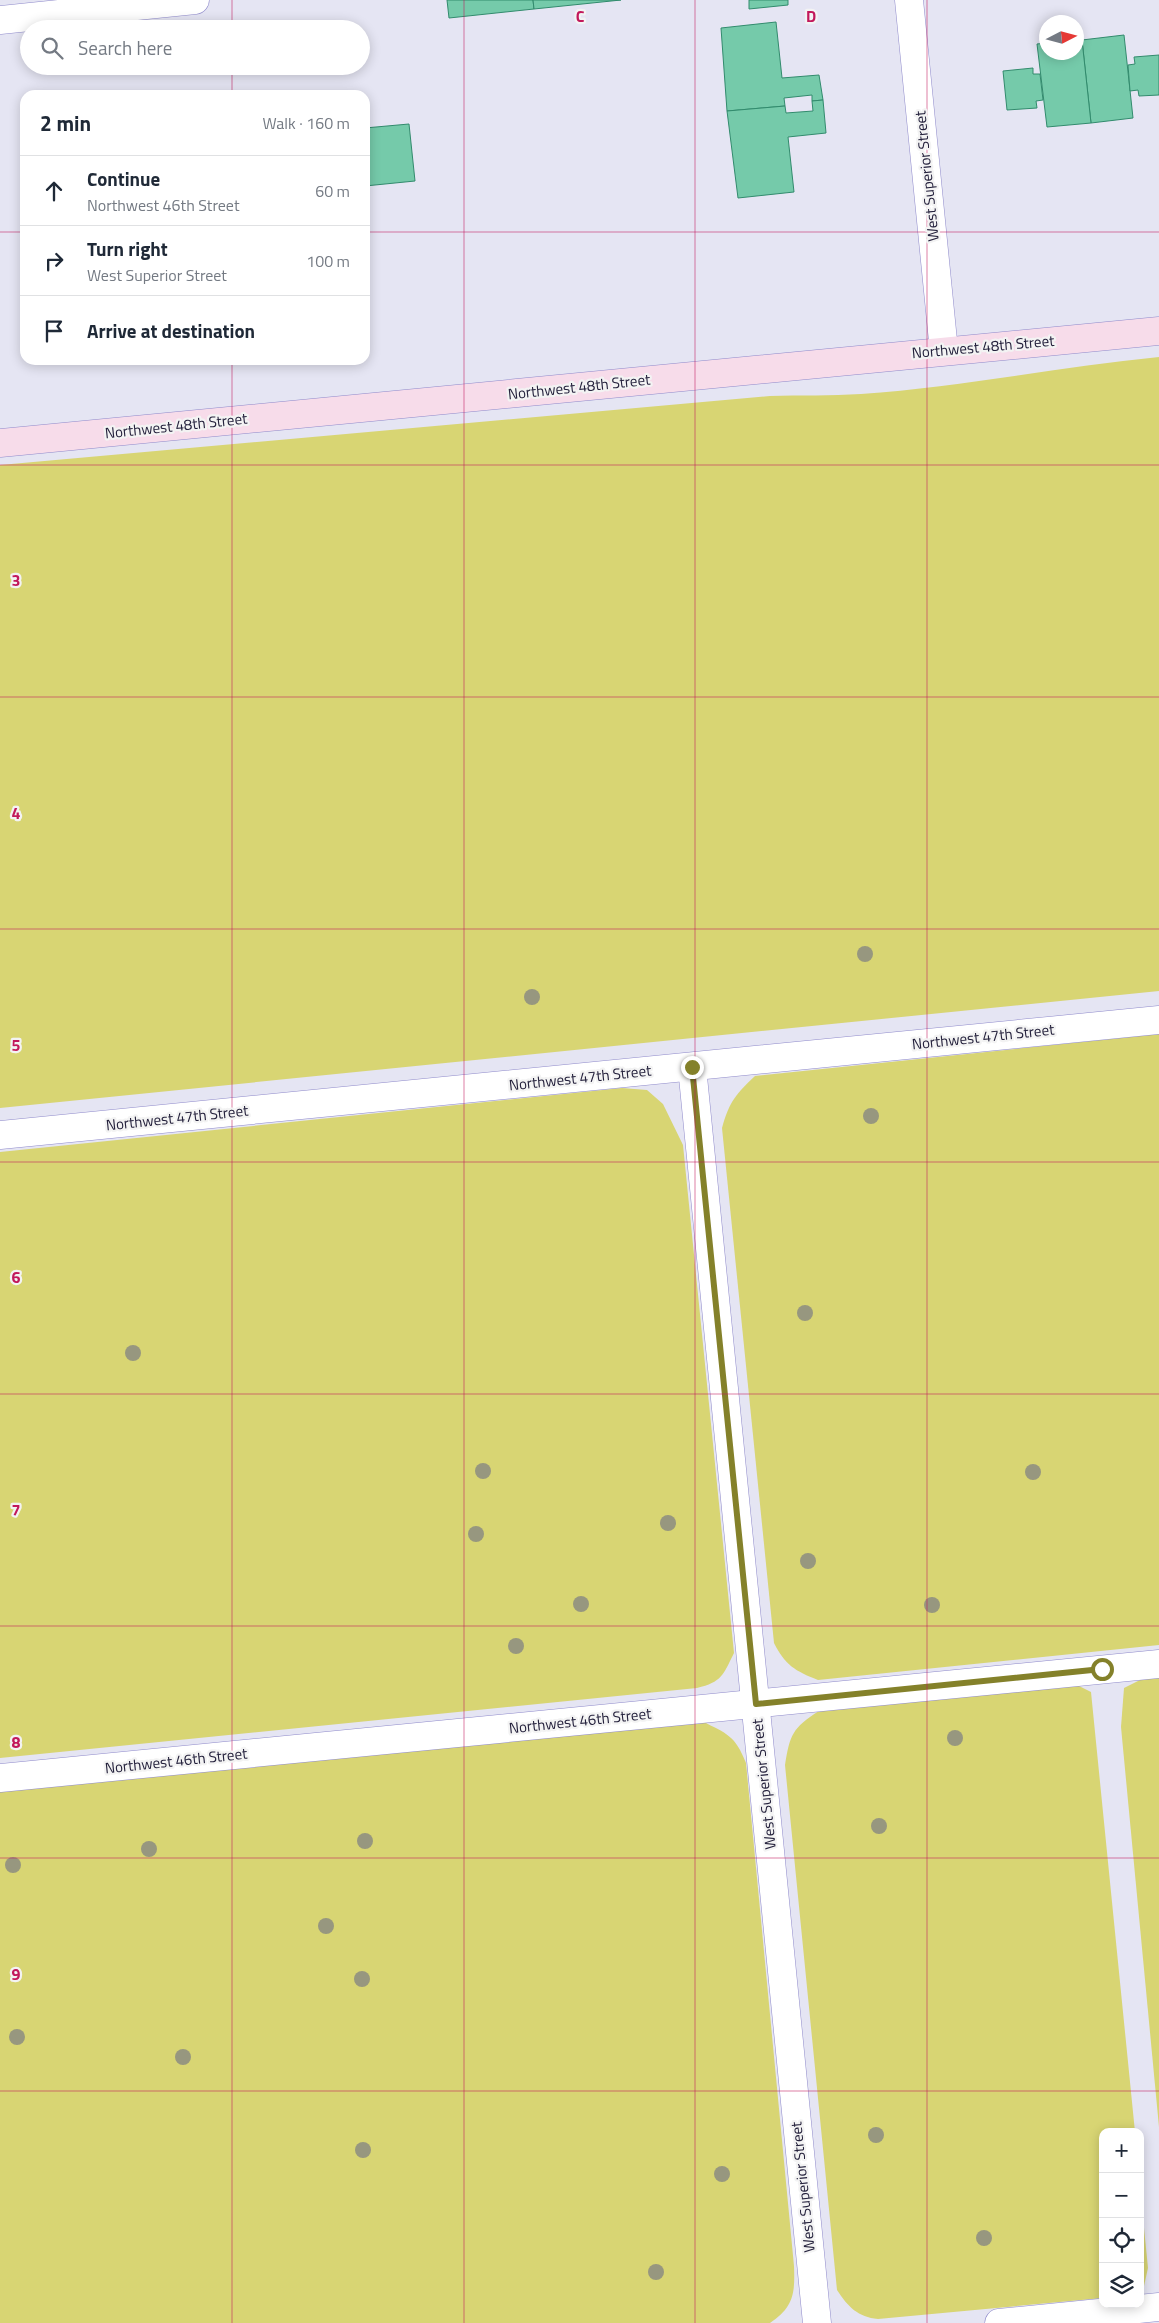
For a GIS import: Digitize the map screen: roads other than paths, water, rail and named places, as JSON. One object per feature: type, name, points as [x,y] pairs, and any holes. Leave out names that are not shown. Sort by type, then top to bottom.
[{"type":"main road","name":"Northwest 48th Street","points":[[0,443],[1159,331]]},
{"type":"street","points":[[0,20],[195,0]]},
{"type":"street","name":"West Superior Street","points":[[909,0],[944,351]]},
{"type":"street","name":"Northwest 47th Street","points":[[0,1136],[1159,1020]]},
{"type":"street","name":"West Superior Street","points":[[692,1067],[817,2323]]},
{"type":"street","name":"Northwest 46th Street","points":[[0,1778],[1159,1664]]},
{"type":"street","points":[[999,2323],[1159,2307]]}]
